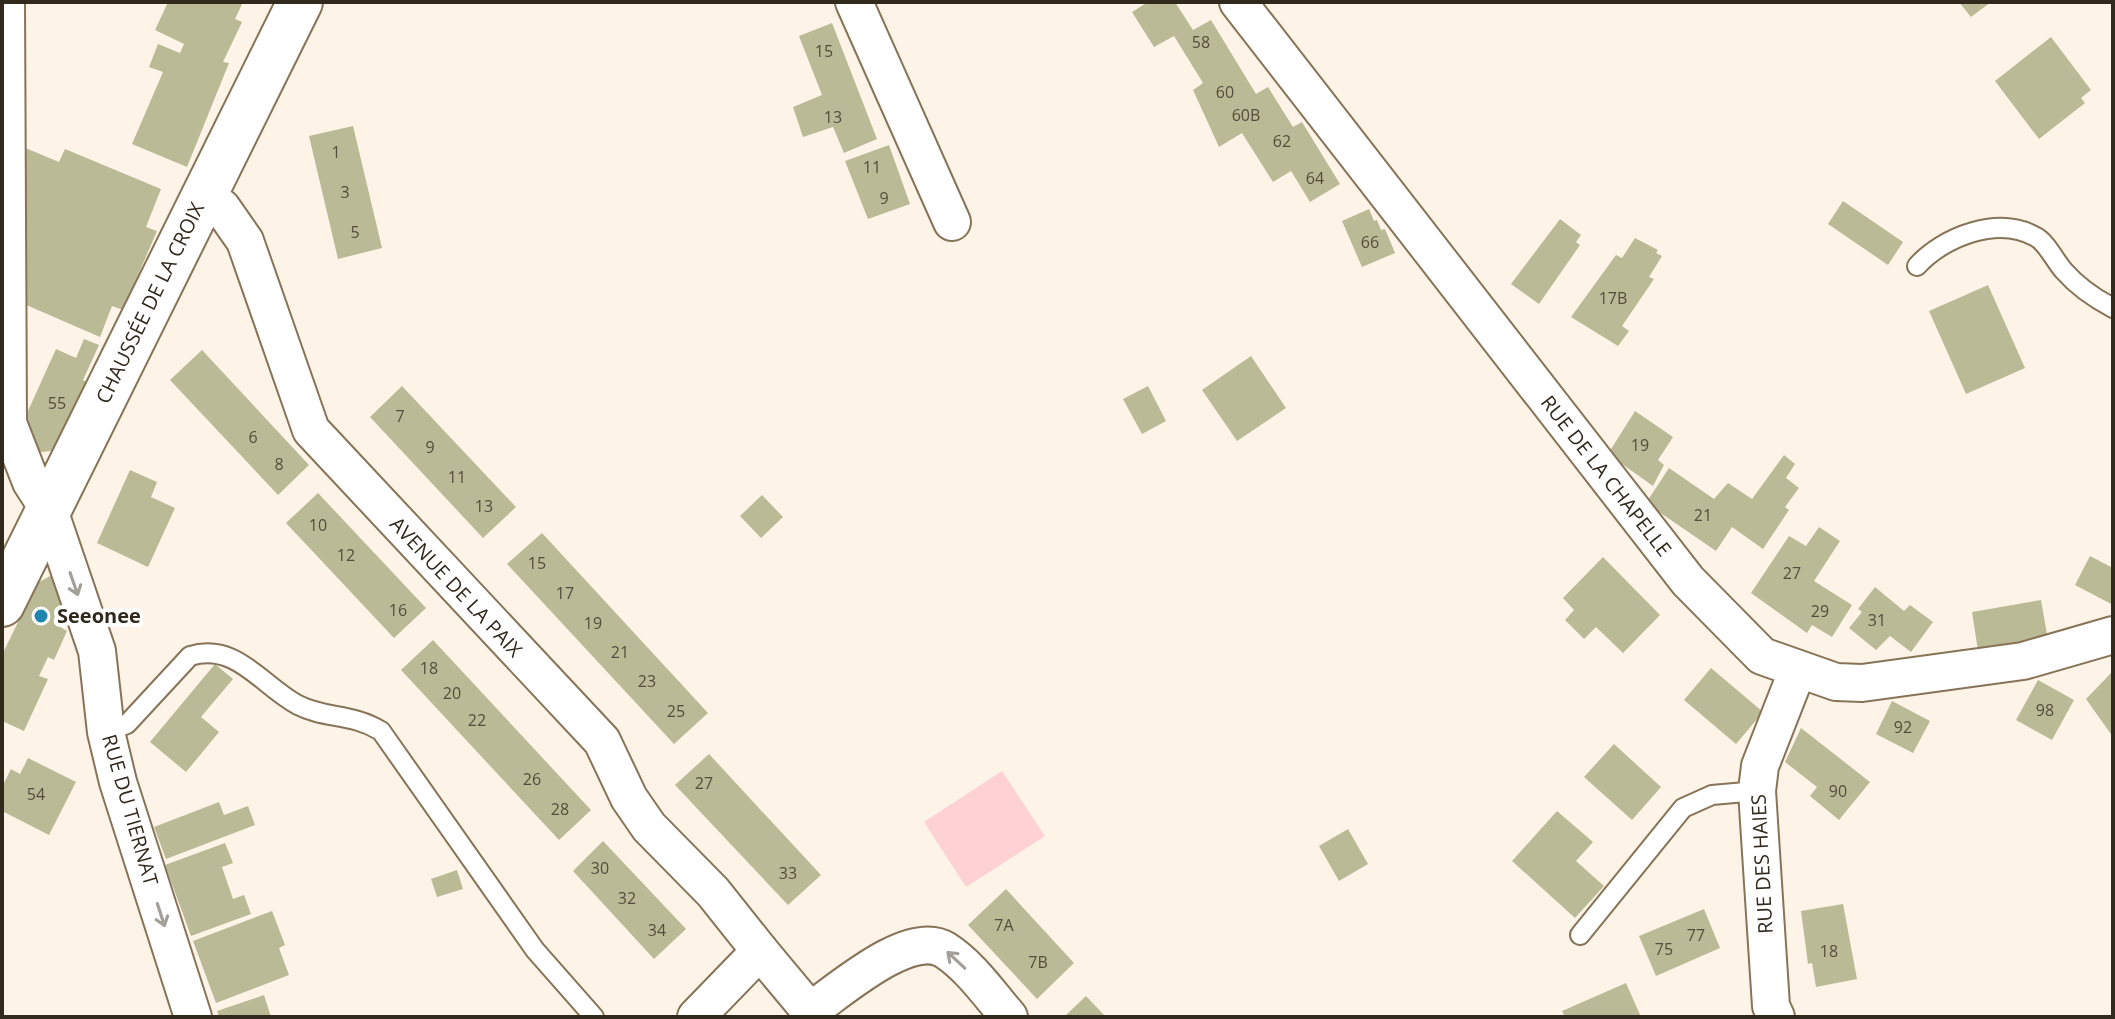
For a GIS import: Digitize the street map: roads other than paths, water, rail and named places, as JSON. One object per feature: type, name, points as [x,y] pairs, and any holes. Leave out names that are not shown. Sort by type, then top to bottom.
[{"type":"main road","name":"CHAUSSÉE DE LA CROIX","points":[[2,604],[300,2]]},
{"type":"street","name":"RUE DU TIERNAT","points":[[6,2],[8,423],[31,482],[49,510],[97,651],[106,732],[118,782],[193,1017]]},
{"type":"street","points":[[854,2],[952,222]]},
{"type":"street","name":"RUE DE LA CHAPELLE","points":[[1238,2],[1688,581],[1762,656],[1836,682],[1862,683],[2023,661],[2113,635]]},
{"type":"street","name":"AVENUE DE LA PAIX","points":[[203,193],[222,208],[245,241],[311,430],[602,741],[629,798],[649,827],[713,892],[812,1014]]},
{"type":"street","name":"RUE DES HAIES","points":[[1766,1013],[1757,791],[1763,758],[1798,669]]},
{"type":"street","points":[[812,1014],[894,954],[911,946],[927,945],[939,947],[959,961],[1009,1017]]},
{"type":"street","points":[[696,1017],[760,951]]},
{"type":"lane","points":[[1917,266],[1933,248],[1956,237],[2012,230],[2037,237],[2066,273],[2091,296],[2113,308]]},
{"type":"lane","points":[[106,732],[127,724],[190,656],[204,652],[219,652],[235,659],[299,705],[363,720],[381,731],[535,950],[594,1017]]},
{"type":"lane","points":[[1580,935],[1683,808],[1712,795],[1757,791]]},
{"type":"place","name":"Seeonee","points":[[41,616]]}]
